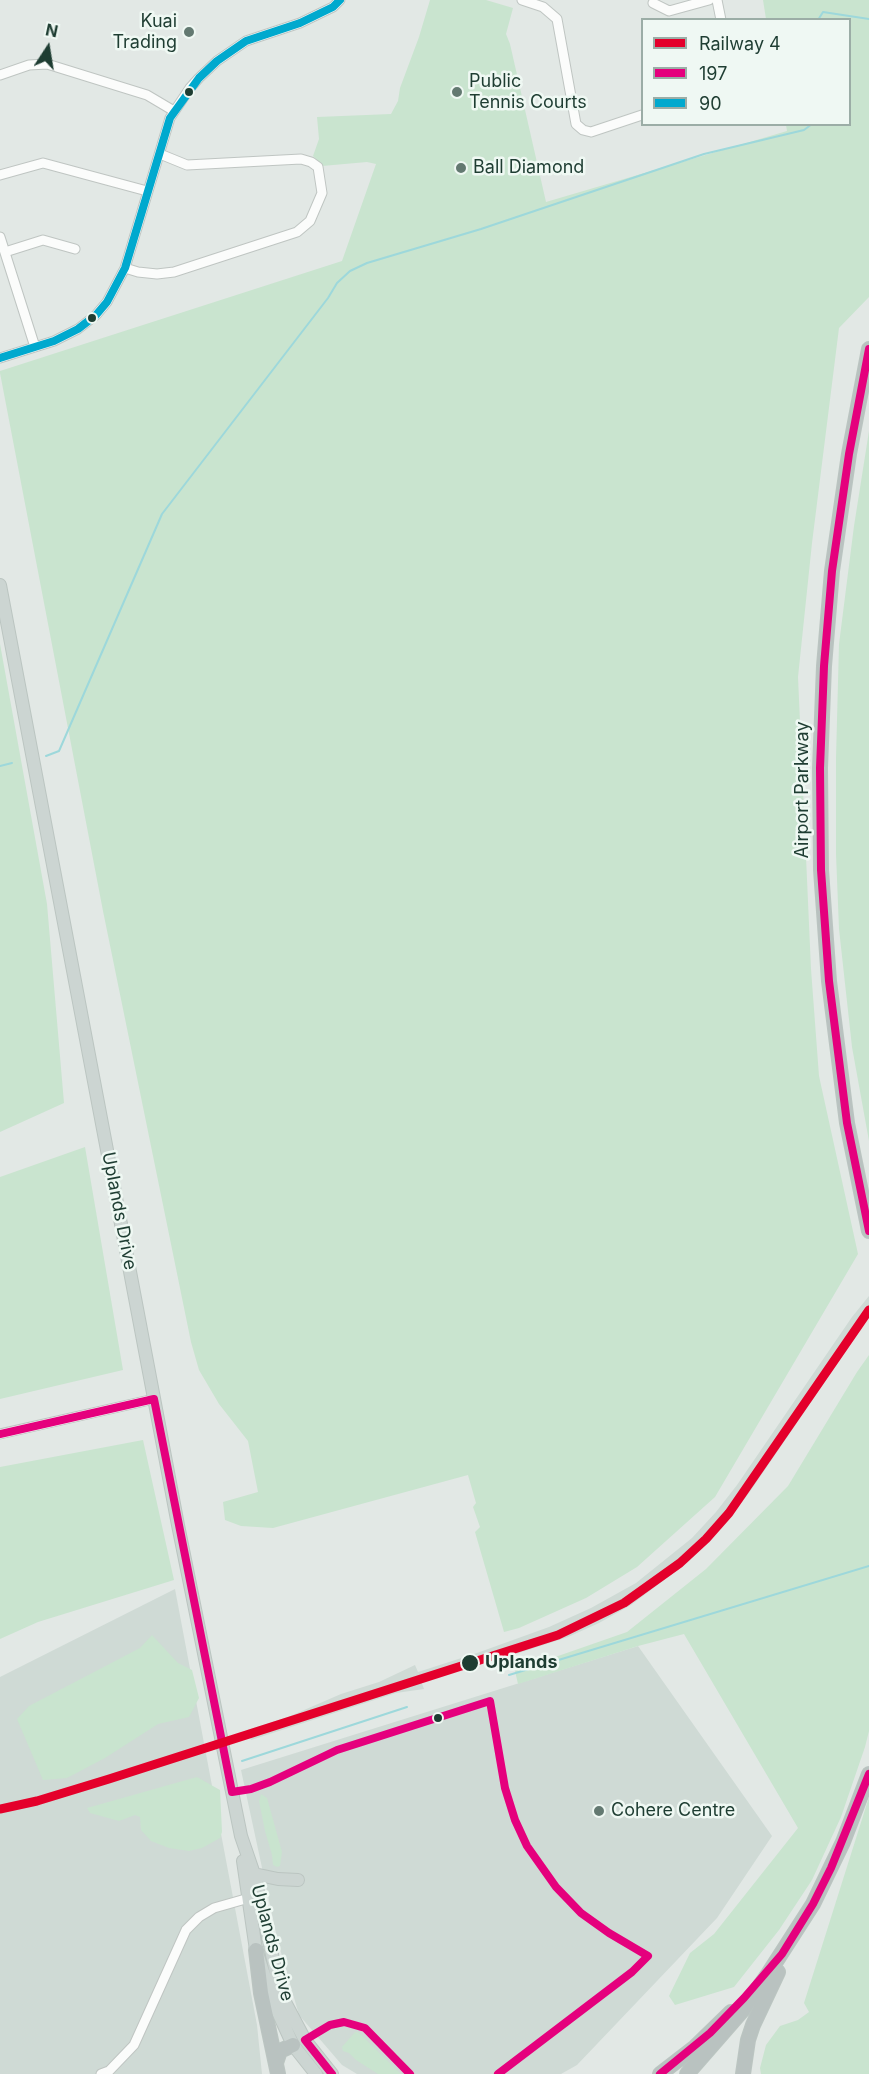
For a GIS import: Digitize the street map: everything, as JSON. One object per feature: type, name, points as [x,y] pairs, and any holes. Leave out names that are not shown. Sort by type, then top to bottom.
[{"type":"highway","name":"Airport Parkway","points":[[869,349],[849,454],[832,571],[824,666],[820,768],[821,870],[829,981],[848,1123],[869,1231]]},
{"type":"highway","points":[[743,2074],[748,2040],[756,2018],[843,1842],[869,1773]]},
{"type":"highway","points":[[687,2074],[741,2011],[782,1954],[813,1904]]},
{"type":"highway","points":[[256,1950],[261,1993],[277,2069]]},
{"type":"highway","points":[[660,2074],[710,2033],[782,1954]]},
{"type":"highway","points":[[277,2069],[280,2051],[299,2042]]},
{"type":"main road","name":"Uplands Drive","points":[[0,585],[154,1399],[241,1836],[254,1874],[277,1977],[299,2042],[332,2074]]},
{"type":"main road","name":"Uplands Drive","points":[[241,1836],[241,1852],[256,1950],[272,1999],[316,2074]]},
{"type":"main road","points":[[254,1874],[278,1880],[298,1880]]},
{"type":"street","points":[[0,358],[67,334],[87,323],[107,302],[125,268],[170,118],[190,88],[217,61],[246,41],[300,23],[333,7],[340,0]]},
{"type":"street","points":[[522,0],[543,7],[557,18],[576,124],[583,130],[591,132],[641,115]]},
{"type":"street","points":[[653,3],[669,11],[709,0]]},
{"type":"street","points":[[717,0],[721,18]]},
{"type":"street","points":[[0,75],[29,65],[47,64],[147,95],[174,111]]},
{"type":"street","points":[[125,268],[138,272],[174,272],[297,232],[310,221],[322,193],[318,167],[301,159],[187,165],[160,154]]},
{"type":"street","points":[[0,176],[43,163],[147,191]]},
{"type":"street","points":[[0,237],[35,346]]},
{"type":"street","points":[[5,252],[43,240],[75,249]]},
{"type":"street","points":[[0,1434],[154,1399]]},
{"type":"street","points":[[101,2074],[109,2071],[134,2045],[186,1930],[199,1917],[214,1908],[249,1898]]},
{"type":"shaded area","points":[[869,1296],[869,1314],[863,1326],[729,1519],[688,1562],[631,1605],[568,1637],[421,1681],[424,1689],[396,1693],[251,1740],[247,1730],[379,1682],[415,1665],[418,1672],[549,1627],[591,1608],[636,1583],[692,1538],[716,1512]]},
{"type":"shaded area","points":[[175,1589],[257,2025],[262,2074],[0,2074],[0,1677]]},
{"type":"shaded area","points":[[638,1646],[772,1836],[717,1918],[577,2065],[561,2074],[357,2074],[342,2065],[299,2015],[278,1942],[241,1770]]},
{"type":"green space","points":[[430,0],[486,0],[513,8],[506,34],[546,202],[787,131],[786,126],[851,126],[851,18],[766,18],[763,0],[869,0],[869,297],[839,328],[798,677],[811,969],[819,1076],[858,1254],[715,1497],[637,1567],[586,1598],[519,1628],[504,1632],[475,1532],[480,1527],[473,1507],[476,1503],[468,1475],[273,1528],[241,1526],[225,1520],[223,1502],[258,1492],[248,1441],[219,1404],[199,1370],[191,1342],[103,911],[0,373],[0,371],[342,261],[376,164],[367,162],[322,166],[313,156],[319,139],[317,117],[391,114],[398,101],[400,88]]},
{"type":"green space","points":[[869,431],[869,1141],[852,1047],[839,929],[836,758],[839,644]]},
{"type":"green space","points":[[0,644],[47,904],[64,1103],[0,1132]]},
{"type":"green space","points":[[85,1147],[123,1370],[0,1399],[0,1177]]},
{"type":"green space","points":[[869,1355],[869,1731],[865,1747],[841,1817],[812,1880],[779,1930],[734,1987],[675,2005],[669,1996],[690,1953],[714,1934],[798,1828],[684,1634],[518,1684],[515,1671],[627,1632],[706,1569],[788,1486]]},
{"type":"green space","points":[[143,1440],[174,1580],[38,1622],[0,1639],[0,1467]]},
{"type":"green space","points":[[152,1635],[178,1663],[192,1670],[199,1698],[189,1717],[158,1724],[105,1758],[67,1778],[43,1780],[17,1719],[29,1706],[140,1648]]},
{"type":"green space","points":[[197,1777],[220,1790],[222,1832],[220,1838],[202,1848],[189,1851],[169,1848],[151,1841],[141,1830],[140,1817],[135,1815],[119,1821],[90,1813],[87,1808]]},
{"type":"green space","points":[[261,1794],[267,1798],[282,1852],[280,1866],[277,1867],[273,1865],[265,1831],[259,1801]]},
{"type":"green space","points":[[869,1797],[869,2074],[761,2074],[760,2068],[766,2045],[780,2026],[798,2020],[809,2012],[804,2003]]},
{"type":"green space","points":[[355,2032],[358,2032],[401,2074],[378,2074],[343,2051],[342,2047]]},
{"type":"waterway","points":[[819,18],[823,12],[869,19]]},
{"type":"waterway","points":[[46,756],[59,751],[162,514],[328,298],[337,283],[350,271],[367,263],[481,229],[704,154],[804,130],[809,126]]},
{"type":"waterway","points":[[0,766],[12,763]]},
{"type":"waterway","points":[[509,1675],[869,1566]]},
{"type":"waterway","points":[[242,1761],[407,1707]]},
{"type":"rail line","name":"4","points":[[0,1809],[37,1801],[109,1779],[558,1635],[624,1603],[680,1563],[729,1513],[869,1310]]},
{"type":"transit line","name":"90","points":[[0,358],[54,341],[78,329],[96,315],[107,302],[125,268],[170,118],[199,78],[217,61],[246,41],[300,23],[333,7],[340,0]]},
{"type":"transit line","name":"197","points":[[869,349],[849,454],[832,571],[824,666],[820,768],[821,870],[829,981],[847,1123],[869,1231]]},
{"type":"transit line","name":"197","points":[[0,1434],[154,1399],[232,1792],[251,1789],[270,1782],[337,1750],[490,1701],[505,1788],[515,1820],[527,1846],[556,1887],[581,1913],[648,1956],[632,1972],[498,2074]]},
{"type":"transit line","name":"197","points":[[660,2074],[710,2033],[782,1954],[813,1904],[831,1868],[869,1774]]},
{"type":"transit line","name":"197","points":[[332,2074],[305,2040],[330,2025],[344,2022],[365,2028],[410,2074]]},
{"type":"place","name":"Kuai Trading","points":[[189,32]]},
{"type":"place","name":"Public Tennis Courts","points":[[457,92]]},
{"type":"place","name":"Ball Diamond","points":[[461,168]]},
{"type":"place","name":"Uplands","points":[[470,1663]]},
{"type":"place","name":"Cohere Centre","points":[[599,1811]]}]
